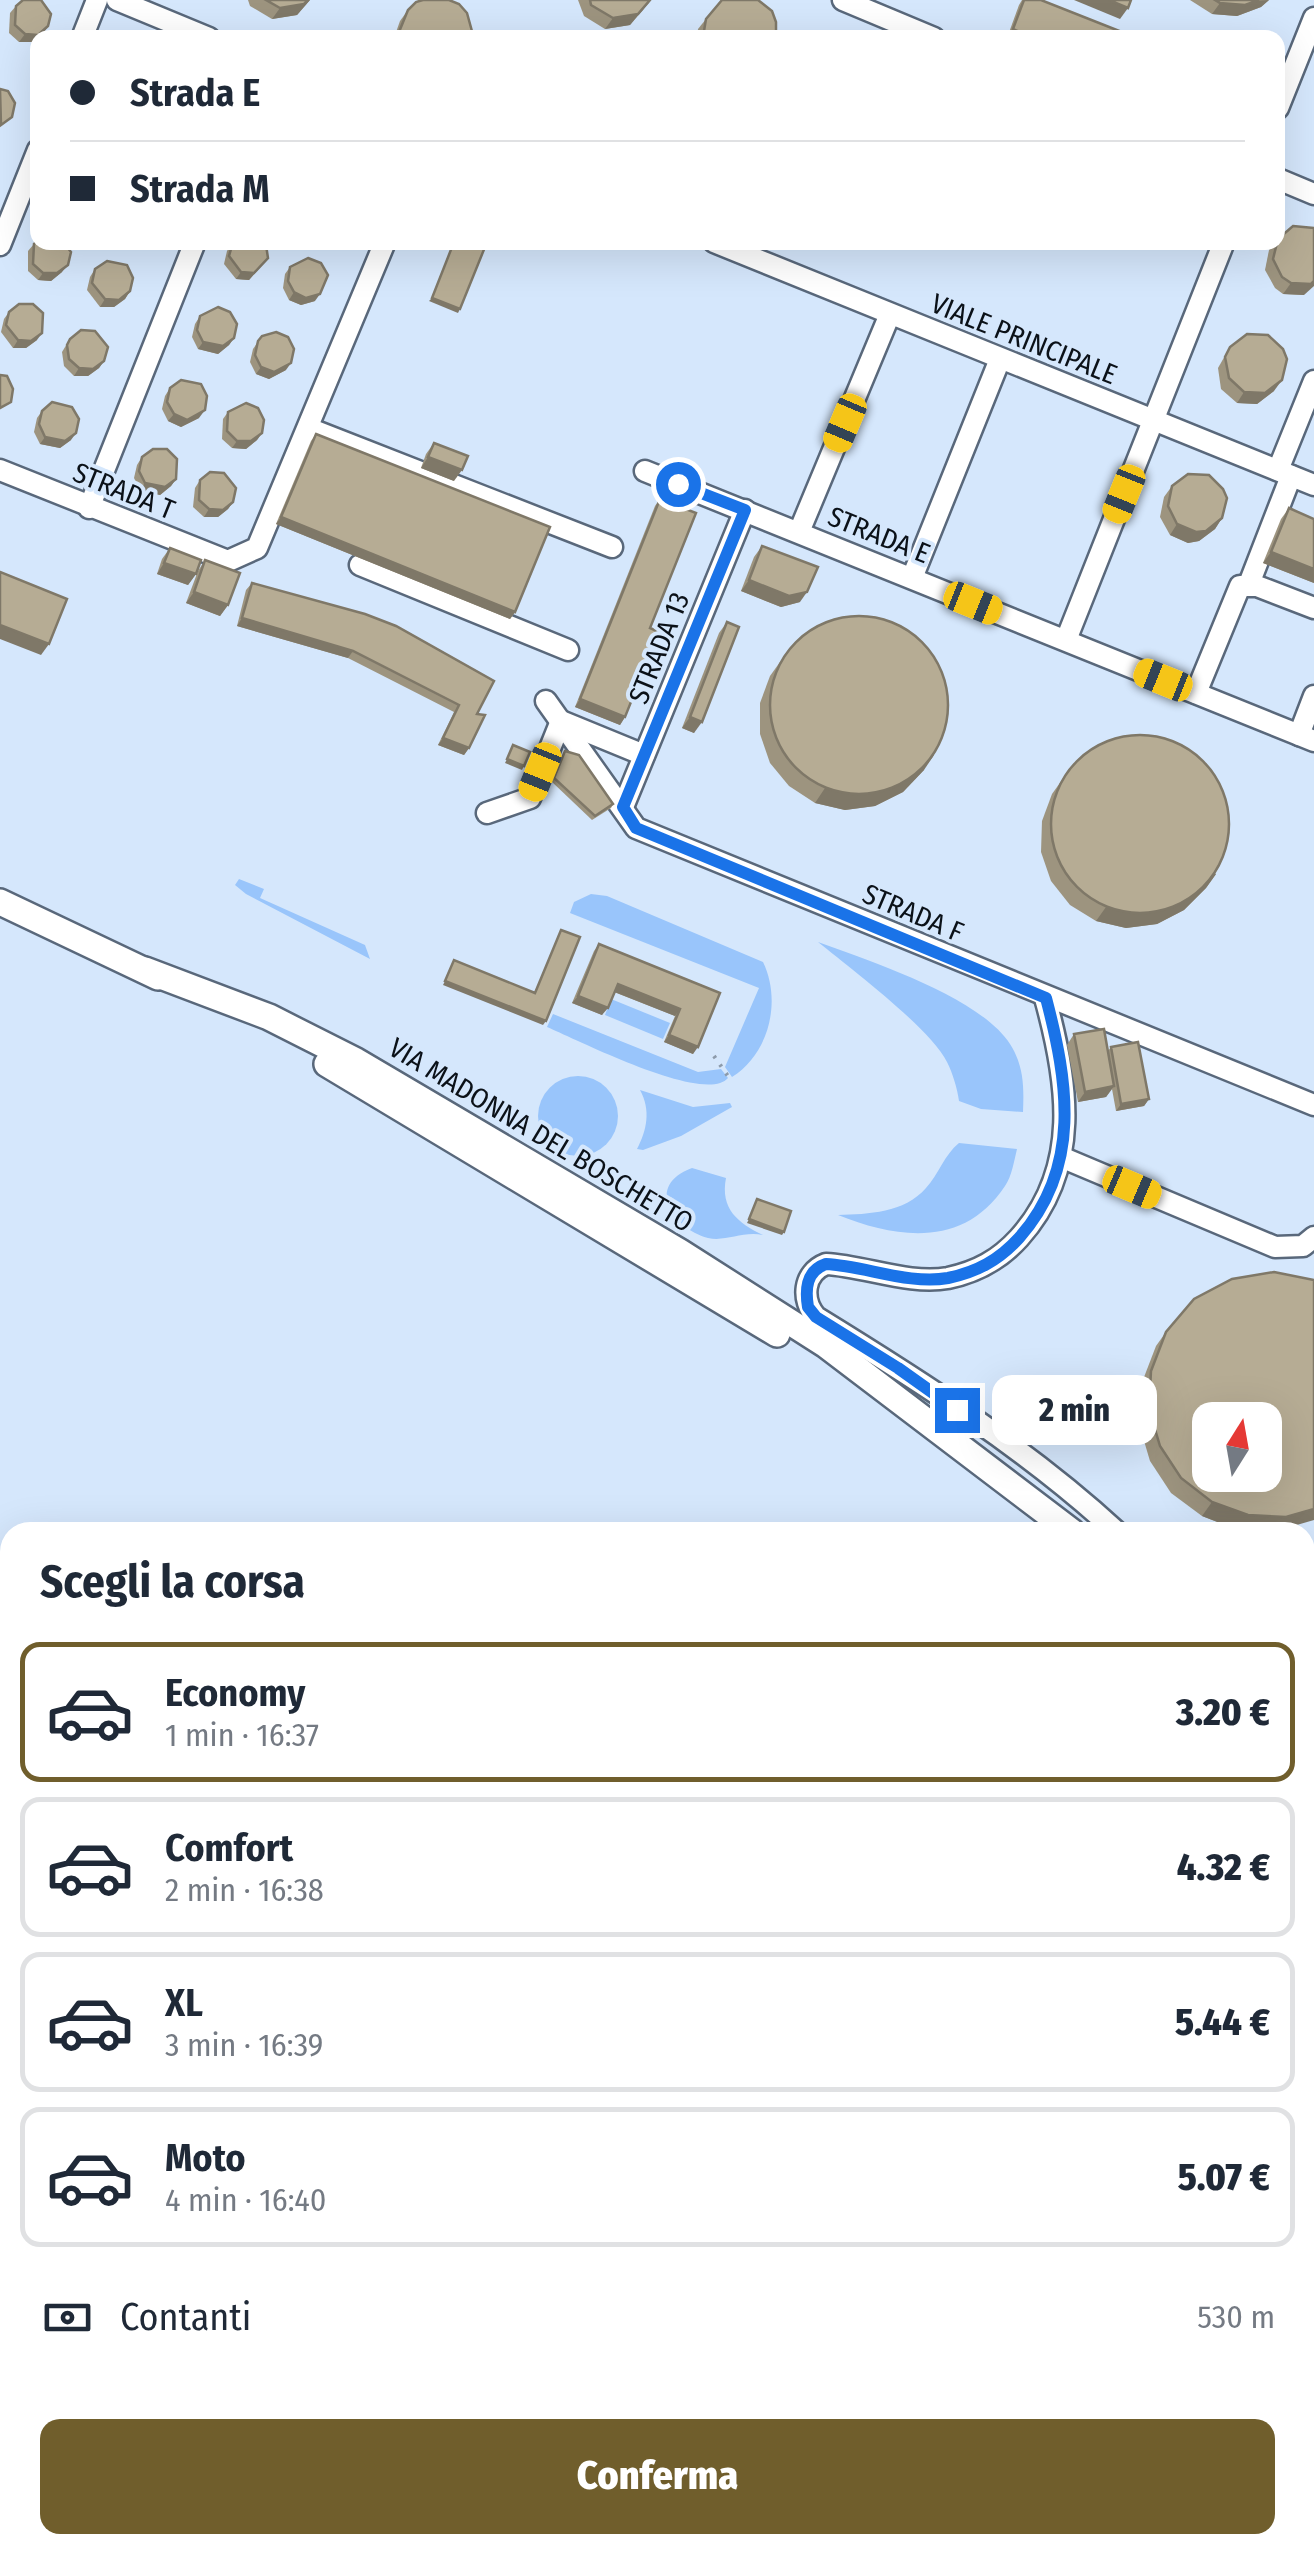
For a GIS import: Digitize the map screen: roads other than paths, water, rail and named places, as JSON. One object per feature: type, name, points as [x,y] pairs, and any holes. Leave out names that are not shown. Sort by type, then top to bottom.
[{"type":"main road","name":"VIA MADONNA DEL BOSCHETTO","points":[[0,902],[145,970],[344,1074],[806,1352],[884,1392],[1059,1522]]},
{"type":"street","points":[[85,30],[97,0]]},
{"type":"street","points":[[117,0],[190,30]]},
{"type":"street","points":[[844,0],[915,30]]},
{"type":"street","points":[[1285,90],[1314,18]]},
{"type":"street","points":[[0,245],[30,170]]},
{"type":"street","points":[[1285,183],[1314,194]]},
{"type":"street","points":[[89,508],[193,250]]},
{"type":"street","points":[[383,250],[308,428],[612,548]]},
{"type":"street","name":"VIALE PRINCIPALE","points":[[734,250],[1314,485]]},
{"type":"street","points":[[1066,640],[1221,250]]},
{"type":"street","points":[[799,532],[890,314]]},
{"type":"street","points":[[912,578],[1000,359]]},
{"type":"street","points":[[1249,584],[1314,381]]},
{"type":"street","name":"STRADA T","points":[[0,470],[228,561],[257,548],[308,428]]},
{"type":"street","name":"STRADA E","points":[[645,471],[1306,738]]},
{"type":"street","name":"STRADA 13","points":[[623,807],[745,510]]},
{"type":"street","points":[[360,565],[568,650]]},
{"type":"street","points":[[1196,693],[1240,586],[1249,584],[1314,608]]},
{"type":"street","points":[[1306,738],[1314,696]]},
{"type":"street","name":"STRADA F","points":[[546,700],[636,828],[1314,1105]]},
{"type":"street","points":[[487,813],[530,798],[561,721],[644,755]]},
{"type":"street","points":[[1046,998],[1062,1075],[1061,1157],[1054,1186],[1034,1221],[1008,1250],[980,1270],[943,1279],[826,1264],[813,1272],[806,1293],[808,1307],[816,1317],[898,1368],[1075,1494],[1106,1522]]},
{"type":"street","points":[[1061,1157],[1275,1247],[1303,1246],[1314,1237]]}]
